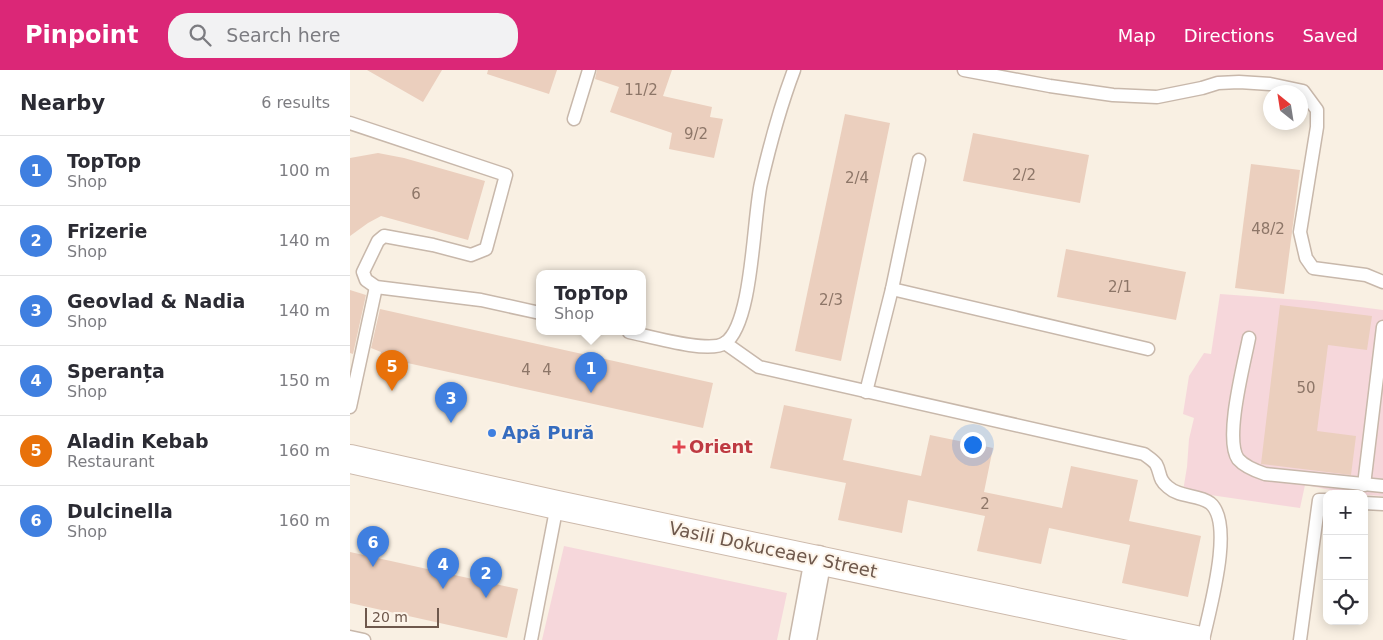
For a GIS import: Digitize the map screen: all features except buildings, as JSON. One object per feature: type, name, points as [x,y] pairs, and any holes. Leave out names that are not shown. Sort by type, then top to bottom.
[{"type":"main road","name":"Vasili Dokuceaev Street","points":[[350,459],[1196,640]]},
{"type":"street","points":[[804,640],[818,560]]},
{"type":"lane","points":[[574,119],[589,70]]},
{"type":"lane","points":[[643,335],[700,347],[716,346],[726,343],[738,327],[745,300],[760,185],[780,108],[794,70]]},
{"type":"lane","points":[[964,70],[1050,86],[1113,95],[1157,98],[1218,83],[1270,84],[1303,91],[1317,110],[1318,127],[1300,232],[1306,258],[1313,268],[1366,275],[1383,282]]},
{"type":"lane","points":[[350,123],[506,175],[486,249],[471,254],[384,236],[378,241],[363,272],[366,280],[376,287],[481,300],[536,312]]},
{"type":"lane","points":[[866,392],[892,288],[919,160]]},
{"type":"lane","points":[[350,407],[376,287]]},
{"type":"lane","points":[[892,288],[1148,349]]},
{"type":"lane","points":[[1364,485],[1383,327]]},
{"type":"lane","points":[[1249,338],[1232,432],[1235,452],[1239,460],[1251,469],[1265,474],[1383,486]]},
{"type":"lane","points":[[726,343],[759,367],[1144,454],[1156,465],[1158,474],[1168,488],[1184,496],[1210,502],[1220,517],[1222,540],[1203,640]]},
{"type":"lane","points":[[1300,640],[1319,500],[1323,500]]},
{"type":"lane","points":[[1368,502],[1383,504]]},
{"type":"lane","points":[[531,640],[558,505]]},
{"type":"lane","points":[[350,637],[364,640]]},
{"type":"shaded area","points":[[1220,294],[1314,301],[1383,310],[1383,496],[1368,495],[1368,490],[1331,490],[1305,485],[1300,508],[1183,491],[1189,439],[1194,418],[1183,414],[1189,376],[1204,353],[1211,354]]},
{"type":"shaded area","points":[[564,546],[787,593],[777,640],[542,640]]},
{"type":"place","name":"Aladin Kebab","points":[[392,391]]},
{"type":"place","name":"TopTop","points":[[591,393]]},
{"type":"place","name":"Geovlad & Nadia","points":[[451,423]]},
{"type":"place","name":"Apă Pură","points":[[492,433]]},
{"type":"place","name":"Orient","points":[[679,447]]},
{"type":"place","name":"Dulcinella","points":[[373,567]]},
{"type":"place","name":"Speranța","points":[[443,589]]},
{"type":"place","name":"Frizerie","points":[[486,598]]}]
